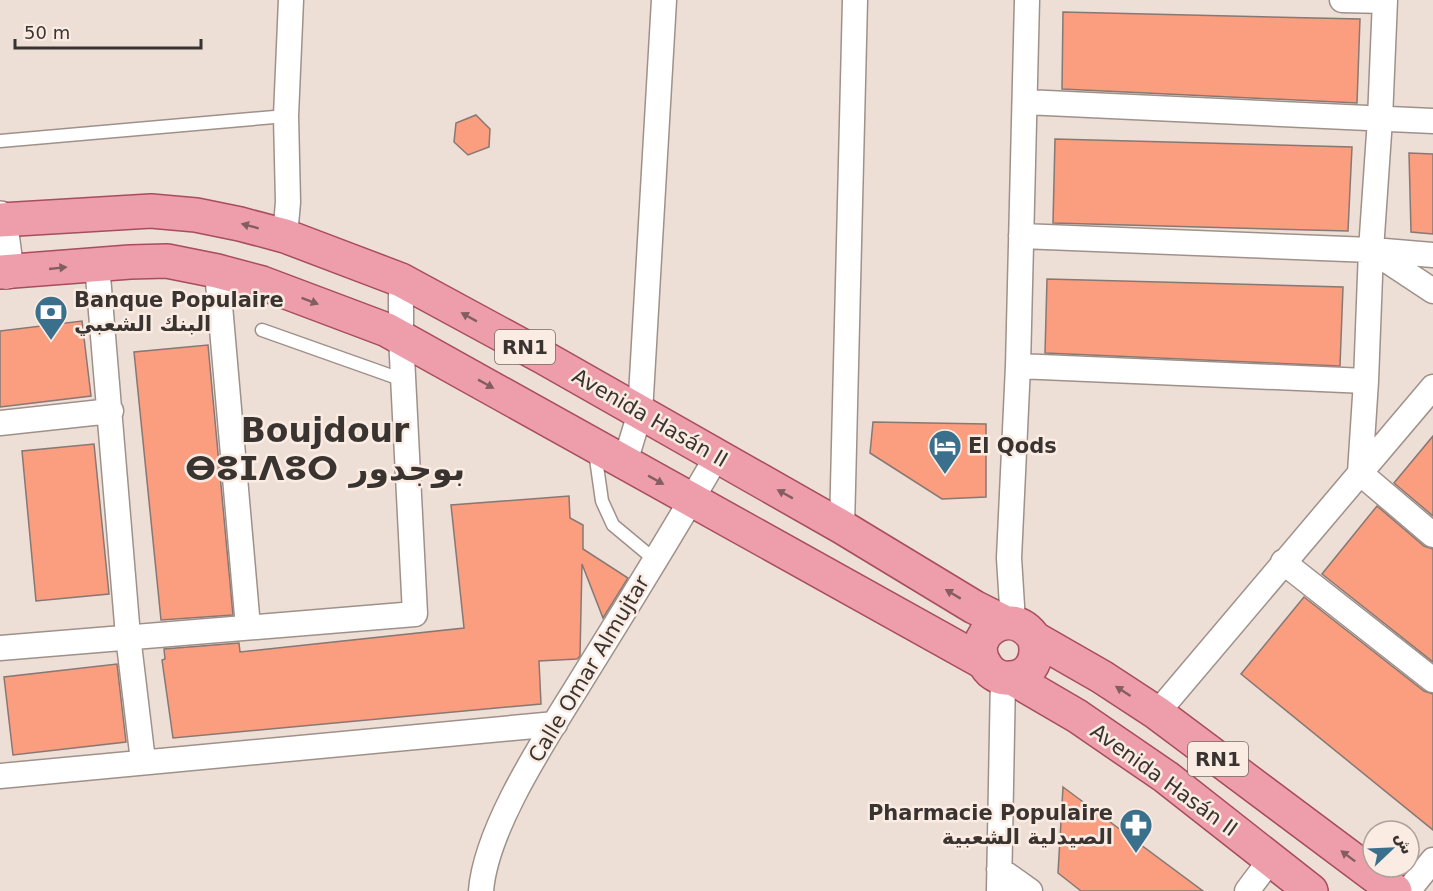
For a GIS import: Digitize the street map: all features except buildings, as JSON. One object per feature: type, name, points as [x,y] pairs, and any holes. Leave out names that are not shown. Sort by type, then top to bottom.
[{"type":"main road","name":"Avenida Hasán II","points":[[1,220],[151,211],[196,215],[285,236],[401,280],[543,357],[842,527],[974,607],[1017,627],[1102,677],[1157,713],[1395,891]]},
{"type":"main road","name":"Avenida Hasán II","points":[[3,272],[167,261],[217,271],[271,286],[401,337],[1077,716],[1166,777],[1311,891]]},
{"type":"main road","points":[[1017,627],[1036,646],[1033,664],[1028,671],[999,673],[981,645],[984,637],[988,630],[1017,627]]},
{"type":"street","points":[[285,236],[288,202],[286,116],[291,0]]},
{"type":"street","points":[[625,462],[640,413],[664,0]]},
{"type":"street","points":[[842,527],[855,0]]},
{"type":"street","points":[[1017,627],[1009,558],[1018,366],[1027,0]]},
{"type":"street","points":[[1342,0],[1384,0],[1380,119],[1360,473]]},
{"type":"street","points":[[1025,102],[1433,121]]},
{"type":"street","points":[[1,220],[3,272]]},
{"type":"street","points":[[1021,236],[1371,250],[1433,255]]},
{"type":"street","points":[[1371,250],[1433,291]]},
{"type":"street","points":[[97,264],[128,636],[143,761]]},
{"type":"street","points":[[217,271],[248,627]]},
{"type":"street","points":[[0,648],[415,614],[401,337],[401,280]]},
{"type":"street","points":[[1018,366],[1366,381]]},
{"type":"street","points":[[1157,713],[1433,387]]},
{"type":"street","points":[[0,423],[111,411]]},
{"type":"street","name":"Calle Omar Almujtar","points":[[481,891],[482,874],[502,820],[555,724],[717,456]]},
{"type":"street","points":[[1360,473],[1433,535]]},
{"type":"street","points":[[1283,562],[1433,681]]},
{"type":"street","points":[[999,673],[999,880],[1030,891]]},
{"type":"street","points":[[0,776],[555,724]]},
{"type":"street","points":[[1247,891],[1271,859]]},
{"type":"street","points":[[1408,891],[1433,860]]},
{"type":"lane","points":[[0,141],[286,116]]},
{"type":"lane","points":[[262,330],[403,380]]},
{"type":"lane","points":[[593,444],[602,501],[613,525],[655,560]]},
{"type":"place","name":"Banque Populaire البنك الشعبي","points":[[51,341]]},
{"type":"place","name":"El Qods","points":[[945,475]]},
{"type":"place","name":"Pharmacie Populaire الصيدلية الشعبية","points":[[1136,854]]},
{"type":"district","name":"Boujdour ⴱⵓⵊⴷⵓⵔ بوجدور","points":[[325,449]]}]
